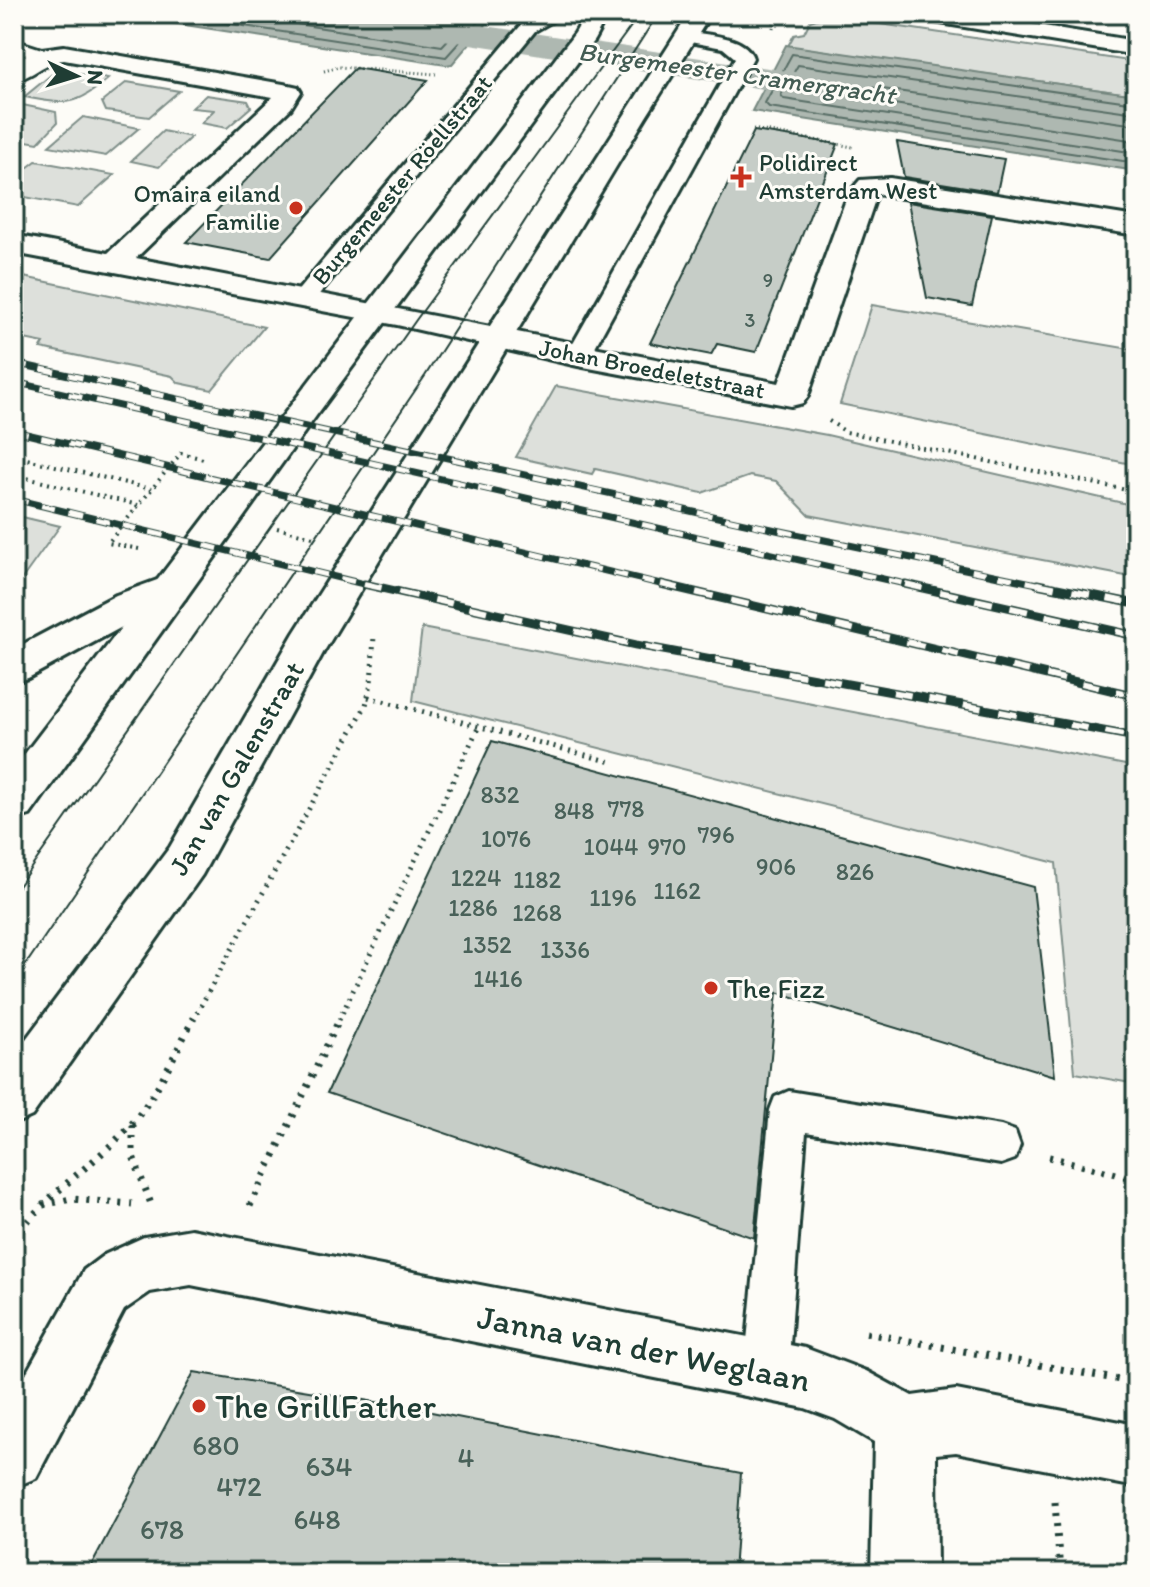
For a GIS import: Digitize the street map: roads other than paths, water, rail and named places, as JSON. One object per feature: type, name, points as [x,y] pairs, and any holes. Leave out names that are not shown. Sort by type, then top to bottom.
[{"type":"street","points":[[498,337],[700,14]]},
{"type":"street","points":[[928,14],[1136,48]]},
{"type":"street","name":"Burgemeester Röellstraat","points":[[171,589],[592,25]]},
{"type":"street","points":[[14,74],[42,55],[64,53],[289,92],[282,103],[114,263]]},
{"type":"street","name":"Johan Broedeletstraat","points":[[498,337],[578,356],[791,396],[862,194],[870,186],[890,186],[1136,226]]},
{"type":"street","points":[[14,244],[303,299]]},
{"type":"street","name":"Burgemeester Röellstraat","points":[[303,299],[498,337]]},
{"type":"street","name":"Jan van Galenstraat","points":[[14,1098],[186,861],[308,644],[498,337]]},
{"type":"street","points":[[14,667],[130,605],[171,589]]},
{"type":"street","points":[[14,802],[171,589]]},
{"type":"street","name":"Janna van der Weglaan","points":[[14,1456],[98,1299],[119,1277],[143,1264],[191,1257],[838,1388],[873,1404],[905,1427]]},
{"type":"street","points":[[904,1573],[905,1427],[956,1421],[1136,1456]]},
{"type":"lane","name":"Burgemeester Röellstraat","points":[[303,299],[529,27],[540,19],[557,14]]},
{"type":"lane","name":"Burgemeester Röellstraat","points":[[592,25],[609,14]]},
{"type":"lane","points":[[578,356],[744,58],[744,54],[728,44],[682,42]]},
{"type":"lane","points":[[14,45],[42,55]]},
{"type":"lane","points":[[766,1371],[789,1110],[1001,1145]]},
{"type":"water","points":[[113,14],[495,14],[452,64],[446,65]]},
{"type":"water","points":[[786,45],[1136,95],[1136,171],[752,111]]},
{"type":"waterway","name":"Burgemeester Cramergracht","points":[[339,14],[855,92]]},
{"type":"tram line","points":[[14,892],[416,320],[640,14]]},
{"type":"tram line","points":[[14,982],[425,376],[658,14]]},
{"type":"railway","points":[[14,363],[1047,586]]},
{"type":"railway","points":[[14,382],[914,586]]},
{"type":"railway","points":[[14,431],[669,586]]},
{"type":"railway","points":[[14,499],[372,586]]},
{"type":"railway","points":[[364,584],[636,645],[1136,737]]},
{"type":"railway","points":[[661,584],[1136,696]]},
{"type":"railway","points":[[905,584],[1136,636]]},
{"type":"railway","points":[[1037,584],[1136,604]]},
{"type":"place","name":"Polidirect Amsterdam West","points":[[741,177]]},
{"type":"place","name":"Omaira eiland Familie","points":[[296,208]]},
{"type":"place","name":"The Fizz","points":[[711,988]]},
{"type":"place","name":"The GrillFather","points":[[199,1406]]}]
